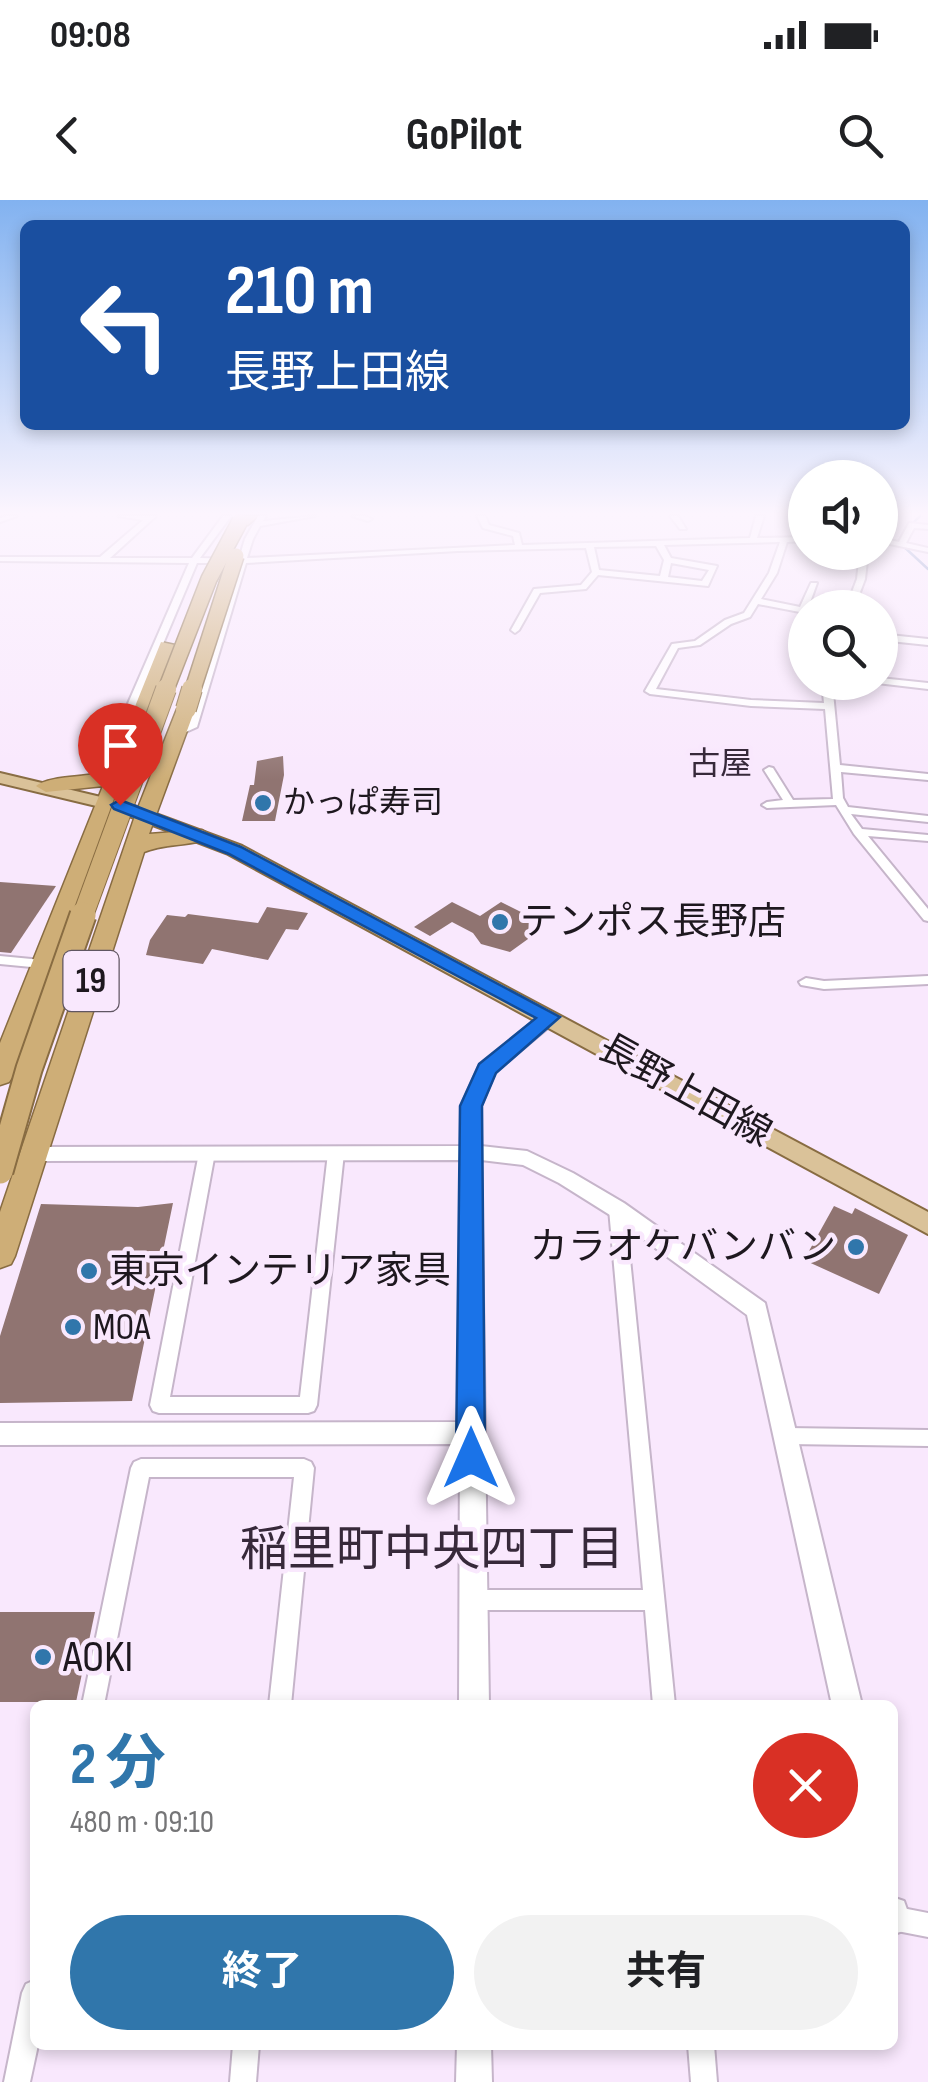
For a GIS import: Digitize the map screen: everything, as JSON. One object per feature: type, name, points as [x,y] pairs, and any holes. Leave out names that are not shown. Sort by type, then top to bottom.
[{"type":"highway","name":"19","points":[[0,1076],[131,733],[186,604]]},
{"type":"highway","name":"19","points":[[0,1112],[195,604]]},
{"type":"highway","name":"19","points":[[0,1171],[20,1089],[200,604]]},
{"type":"highway","name":"19","points":[[0,1256],[217,604]]},
{"type":"highway","points":[[131,733],[132,749],[142,751],[178,729]]},
{"type":"highway","points":[[46,786],[90,784],[116,774]]},
{"type":"highway","points":[[136,846],[162,837],[202,836]]},
{"type":"main road","name":"長野上田線","points":[[0,778],[106,801],[202,836],[550,1017],[928,1224]]},
{"type":"street","points":[[131,733],[128,715],[175,604]]},
{"type":"street","points":[[178,729],[192,727],[230,604]]},
{"type":"street","points":[[515,630],[530,604]]},
{"type":"street","points":[[756,604],[747,615],[728,622],[710,638],[675,646],[650,690],[751,703],[828,706]]},
{"type":"street","points":[[898,639],[928,642]]},
{"type":"street","points":[[898,683],[928,686]]},
{"type":"street","points":[[828,700],[841,806],[928,918]]},
{"type":"street","points":[[834,768],[928,777]]},
{"type":"street","points":[[769,770],[790,803]]},
{"type":"street","points":[[768,805],[841,806],[928,818]]},
{"type":"street","points":[[858,832],[928,838]]},
{"type":"street","points":[[0,960],[42,964]]},
{"type":"street","points":[[806,982],[824,985],[928,980]]},
{"type":"street","points":[[474,1700],[471,1106],[487,1069],[550,1017]]},
{"type":"street","points":[[35,1154],[472,1151],[527,1158],[617,1209],[757,1310],[845,1700]]},
{"type":"street","points":[[207,1154],[159,1405],[308,1405],[336,1152]]},
{"type":"street","points":[[617,1209],[663,1700]]},
{"type":"street","points":[[0,1434],[470,1433]]},
{"type":"street","points":[[787,1436],[928,1438]]},
{"type":"street","points":[[94,1700],[141,1468],[304,1468],[281,1700]]},
{"type":"street","points":[[474,1600],[653,1600]]},
{"type":"street","points":[[898,1917],[928,1925]]},
{"type":"street","points":[[17,2082],[30,2018]]},
{"type":"street","points":[[243,2082],[246,2050]]},
{"type":"street","points":[[474,2050],[474,2082]]},
{"type":"street","points":[[701,2050],[704,2082]]},
{"type":"building","name":"かっぱ寿司","points":[[283,756],[284,775],[275,821],[242,821],[257,761]]},
{"type":"building","points":[[0,882],[56,886],[11,953],[0,952]]},
{"type":"building","name":"テンポス長野店","points":[[452,902],[480,916],[501,902],[529,916],[528,939],[510,952],[481,944],[473,933],[452,922],[430,936],[414,927]]},
{"type":"building","points":[[267,907],[308,913],[298,930],[286,929],[268,960],[212,949],[203,964],[146,955],[150,940],[167,915],[258,923]]},
{"type":"building","name":"東京インテリア家具","points":[[173,1203],[132,1401],[0,1403],[0,1336],[41,1204],[138,1207]]},
{"type":"building","name":"カラオケバンバン","points":[[834,1206],[852,1214],[855,1208],[908,1235],[879,1294],[804,1260]]},
{"type":"building","name":"AOKI","points":[[0,1612],[95,1612],[76,1700],[0,1702]]},
{"type":"place","name":"かっぱ寿司","points":[[263,803]]},
{"type":"place","name":"テンポス長野店","points":[[500,922]]},
{"type":"place","name":"カラオケバンバン","points":[[856,1247]]},
{"type":"place","name":"東京インテリア家具","points":[[89,1271]]},
{"type":"place","name":"MOA","points":[[73,1327]]},
{"type":"place","name":"AOKI","points":[[43,1657]]},
{"type":"district","name":"古屋","points":[[720,764]]},
{"type":"district","name":"稲里町中央四丁目","points":[[432,1550]]},
{"type":"route","points":[[120,805],[235,850],[550,1017],[487,1069],[471,1106],[471,1458]]}]
